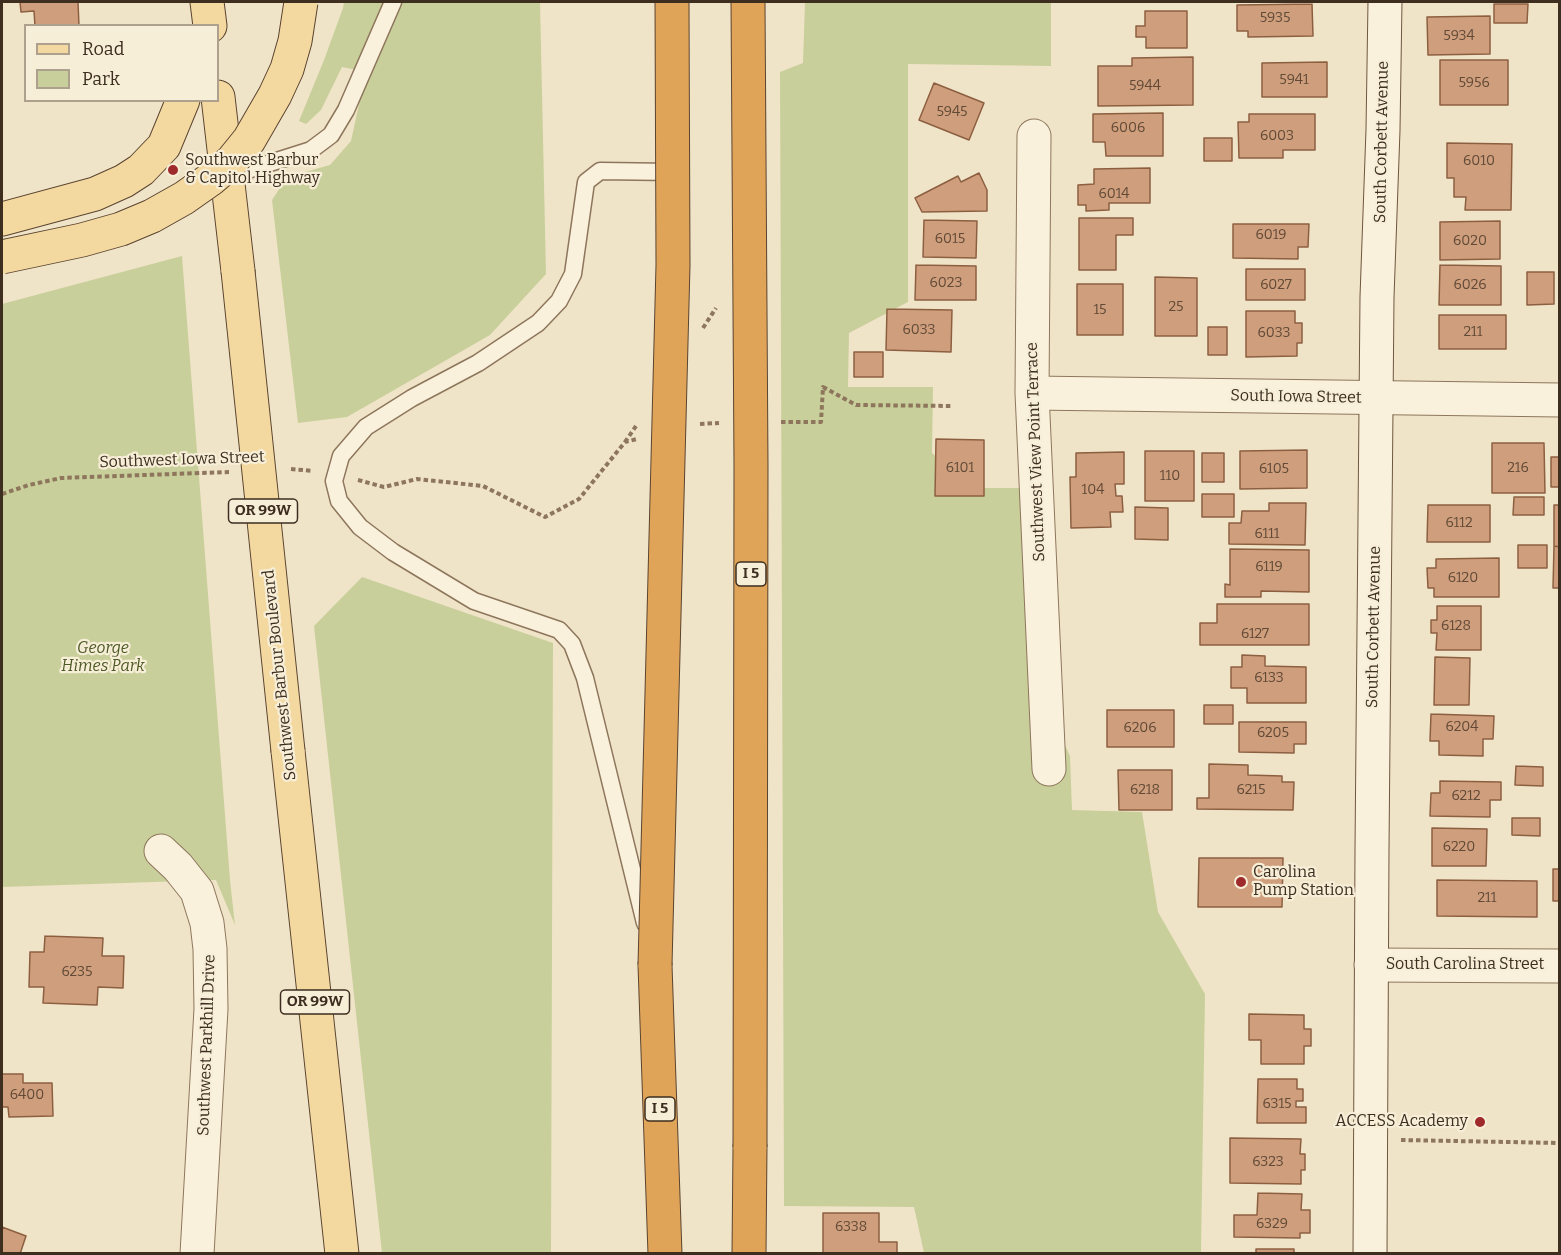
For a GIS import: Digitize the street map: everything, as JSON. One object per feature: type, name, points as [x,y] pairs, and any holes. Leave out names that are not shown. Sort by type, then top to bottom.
[{"type":"highway","name":"I 5","points":[[665,1254],[655,965],[673,265],[672,2]]},
{"type":"highway","name":"I 5","points":[[747,2],[751,465],[749,1254]]},
{"type":"main road","points":[[207,2],[210,24]]},
{"type":"main road","points":[[2,257],[82,240],[121,228],[152,216],[211,179],[249,140],[275,95],[287,69],[295,41],[301,2]]},
{"type":"main road","points":[[2,219],[95,194],[124,181],[141,170],[164,146],[182,102]]},
{"type":"main road","name":"Southwest Barbur Boulevard","points":[[218,102],[342,1254]]},
{"type":"street","name":"South Corbett Avenue","points":[[1371,1254],[1376,399],[1385,2]]},
{"type":"street","name":"Southwest View Point Terrace","points":[[1034,136],[1032,393],[1049,769]]},
{"type":"street","name":"South Iowa Street","points":[[1032,393],[1560,400]]},
{"type":"street","name":"Southwest Parkhill Drive","points":[[161,851],[178,867],[197,891],[207,923],[210,949],[212,1009],[196,1254]]},
{"type":"street","name":"South Carolina Street","points":[[1371,965],[1560,966]]},
{"type":"lane","points":[[226,177],[311,150],[331,135],[346,110],[393,2]]},
{"type":"lane","points":[[655,965],[585,678],[572,644],[559,630],[474,601],[393,552],[360,527],[339,501],[334,481],[341,456],[366,427],[538,323],[559,301],[573,274],[586,182],[600,171],[673,172]]},
{"type":"path","points":[[774,423],[820,422],[823,387],[856,405],[952,406]]},
{"type":"path","points":[[703,424],[727,423]]},
{"type":"path","name":"Southwest Iowa Street","points":[[2,494],[43,481],[87,476],[205,475],[236,472]]},
{"type":"path","points":[[354,479],[384,487],[417,479],[483,486],[545,517],[579,499]]},
{"type":"path","points":[[1370,1139],[1560,1143]]},
{"type":"green space","points":[[344,2],[540,2],[546,274],[490,335],[347,417],[298,423],[272,200],[287,177],[330,165],[351,141],[366,72],[342,67],[321,110],[306,124],[299,121],[324,60]]},
{"type":"green space","points":[[805,2],[1051,2],[1051,66],[908,64],[908,302],[849,333],[848,387],[933,387],[932,453],[971,488],[1024,488],[1027,660],[1070,756],[1072,810],[1142,812],[1158,912],[1205,994],[1201,1253],[924,1253],[914,1207],[784,1206],[780,72],[803,63]]},
{"type":"green space","name":"George Himes Park","points":[[182,256],[235,925],[216,880],[2,887],[2,304]]},
{"type":"green space","points":[[362,577],[553,643],[551,1253],[382,1253],[314,626]]},
{"type":"building","points":[[20,2],[78,2],[79,24],[35,24],[34,11],[21,12]]},
{"type":"building","points":[[1312,4],[1313,36],[1248,37],[1248,31],[1237,31],[1237,5]]},
{"type":"building","points":[[1494,4],[1528,4],[1527,23],[1494,23]]},
{"type":"building","points":[[1145,11],[1187,11],[1187,48],[1146,48],[1146,37],[1136,37],[1136,26],[1145,26]]},
{"type":"building","points":[[1490,16],[1490,54],[1428,55],[1427,17]]},
{"type":"building","points":[[1193,57],[1193,105],[1098,106],[1098,66],[1132,66],[1132,58]]},
{"type":"building","points":[[1440,60],[1508,60],[1508,105],[1440,105]]},
{"type":"building","points":[[1327,62],[1327,97],[1262,97],[1262,63]]},
{"type":"building","points":[[934,83],[984,103],[969,140],[919,120]]},
{"type":"building","points":[[1163,113],[1163,156],[1106,156],[1105,142],[1093,142],[1093,114]]},
{"type":"building","points":[[1249,114],[1315,114],[1315,150],[1283,150],[1283,158],[1239,158],[1238,122],[1249,122]]},
{"type":"building","points":[[1204,138],[1232,138],[1232,161],[1204,161]]},
{"type":"building","points":[[1447,143],[1512,144],[1511,210],[1465,210],[1466,197],[1454,197],[1454,178],[1447,178]]},
{"type":"building","points":[[1150,168],[1150,203],[1109,203],[1109,210],[1086,211],[1086,205],[1078,205],[1078,185],[1094,184],[1094,169]]},
{"type":"building","points":[[979,173],[987,190],[987,211],[922,212],[915,198],[958,176],[961,182]]},
{"type":"building","points":[[1079,218],[1133,218],[1133,235],[1116,235],[1116,270],[1079,270]]},
{"type":"building","points":[[924,220],[977,221],[976,258],[923,257]]},
{"type":"building","points":[[1500,221],[1500,259],[1440,260],[1440,222]]},
{"type":"building","points":[[1233,224],[1309,224],[1308,247],[1298,247],[1298,259],[1233,258]]},
{"type":"building","points":[[916,265],[976,266],[976,300],[915,300]]},
{"type":"building","points":[[1440,265],[1501,266],[1501,305],[1439,305]]},
{"type":"building","points":[[1246,269],[1305,269],[1305,300],[1246,300]]},
{"type":"building","points":[[1527,272],[1554,272],[1554,304],[1527,305]]},
{"type":"building","points":[[1155,277],[1197,278],[1197,336],[1155,336]]},
{"type":"building","points":[[1077,284],[1123,284],[1123,335],[1077,335]]},
{"type":"building","points":[[887,309],[952,310],[951,352],[886,350]]},
{"type":"building","points":[[1246,311],[1295,311],[1295,323],[1302,323],[1302,343],[1297,343],[1297,356],[1246,357]]},
{"type":"building","points":[[1439,315],[1506,315],[1506,349],[1439,349]]},
{"type":"building","points":[[1208,327],[1227,327],[1227,355],[1208,355]]},
{"type":"building","points":[[854,352],[883,352],[883,377],[854,377]]},
{"type":"building","points":[[936,439],[984,440],[984,496],[935,496]]},
{"type":"building","points":[[1492,443],[1544,443],[1545,493],[1492,493]]},
{"type":"building","points":[[1307,450],[1307,488],[1240,489],[1240,451]]},
{"type":"building","points":[[1145,451],[1194,451],[1194,501],[1145,501]]},
{"type":"building","points":[[1124,452],[1124,484],[1115,484],[1116,496],[1122,496],[1123,512],[1110,512],[1111,527],[1071,528],[1070,477],[1076,477],[1076,453]]},
{"type":"building","points":[[1202,453],[1224,453],[1224,482],[1202,482]]},
{"type":"building","points":[[1551,457],[1560,457],[1560,487],[1551,487]]},
{"type":"building","points":[[1202,494],[1234,494],[1234,517],[1202,517]]},
{"type":"building","points":[[1514,497],[1544,497],[1544,515],[1513,515]]},
{"type":"building","points":[[1269,503],[1306,503],[1305,545],[1229,544],[1229,523],[1241,523],[1242,511],[1269,511]]},
{"type":"building","points":[[1428,505],[1490,505],[1490,542],[1427,542]]},
{"type":"building","points":[[1554,505],[1560,505],[1560,547],[1554,546]]},
{"type":"building","points":[[1135,507],[1168,508],[1168,540],[1135,539]]},
{"type":"building","points":[[1518,545],[1547,545],[1547,568],[1518,568]]},
{"type":"building","points":[[1554,546],[1560,547],[1560,588],[1553,588]]},
{"type":"building","points":[[1230,549],[1309,550],[1309,592],[1261,591],[1261,597],[1225,597],[1225,584],[1230,585]]},
{"type":"building","points":[[1499,558],[1499,597],[1434,597],[1434,588],[1428,588],[1427,568],[1436,568],[1436,559]]},
{"type":"building","points":[[1217,604],[1309,604],[1309,645],[1200,645],[1200,623],[1217,623]]},
{"type":"building","points":[[1437,606],[1481,606],[1481,650],[1436,650],[1437,633],[1431,633],[1431,620],[1437,620]]},
{"type":"building","points":[[1242,655],[1265,656],[1265,666],[1306,667],[1306,703],[1247,703],[1247,688],[1231,688],[1231,667],[1242,667]]},
{"type":"building","points":[[1435,657],[1470,658],[1469,705],[1434,705]]},
{"type":"building","points":[[1204,705],[1233,705],[1233,724],[1204,724]]},
{"type":"building","points":[[1107,710],[1174,710],[1174,747],[1107,747]]},
{"type":"building","points":[[1431,714],[1494,716],[1493,739],[1483,739],[1483,756],[1439,755],[1439,741],[1430,741]]},
{"type":"building","points":[[1239,722],[1306,722],[1306,744],[1294,744],[1294,753],[1239,752]]},
{"type":"building","points":[[1209,764],[1248,765],[1248,775],[1282,776],[1282,782],[1294,782],[1293,810],[1197,809],[1197,798],[1209,798]]},
{"type":"building","points":[[1516,766],[1543,767],[1543,786],[1515,785]]},
{"type":"building","points":[[1118,770],[1172,770],[1172,810],[1119,810]]},
{"type":"building","points":[[1440,781],[1501,782],[1501,800],[1490,800],[1490,817],[1430,816],[1431,793],[1440,793]]},
{"type":"building","points":[[1512,818],[1540,818],[1540,836],[1512,835]]},
{"type":"building","points":[[1432,828],[1487,829],[1486,866],[1432,866]]},
{"type":"building","name":"Carolina Pump Station","points":[[1199,858],[1283,858],[1282,907],[1198,907]]},
{"type":"building","points":[[1553,869],[1560,869],[1560,901],[1553,901]]},
{"type":"building","points":[[1437,880],[1537,881],[1537,917],[1437,916]]},
{"type":"building","points":[[45,936],[103,938],[102,956],[124,956],[123,988],[98,987],[97,1005],[43,1003],[44,987],[29,987],[30,952],[44,952]]},
{"type":"building","points":[[1249,1014],[1304,1015],[1304,1029],[1311,1029],[1311,1046],[1304,1046],[1304,1064],[1261,1064],[1261,1040],[1249,1040]]},
{"type":"building","points":[[2,1074],[23,1074],[23,1083],[52,1083],[53,1116],[9,1117],[8,1107],[2,1107]]},
{"type":"building","points":[[1258,1079],[1297,1079],[1297,1089],[1303,1089],[1303,1101],[1296,1101],[1296,1107],[1306,1107],[1306,1123],[1257,1123]]},
{"type":"building","points":[[1230,1138],[1301,1139],[1300,1154],[1305,1154],[1305,1170],[1301,1170],[1301,1184],[1230,1183]]},
{"type":"building","points":[[1258,1193],[1302,1194],[1301,1210],[1310,1210],[1310,1233],[1300,1233],[1300,1238],[1234,1237],[1234,1215],[1257,1215]]},
{"type":"building","points":[[823,1213],[879,1213],[879,1242],[897,1242],[897,1254],[823,1254]]},
{"type":"building","points":[[2,1227],[26,1236],[20,1254],[2,1254]]},
{"type":"building","points":[[1256,1249],[1294,1249],[1294,1254],[1256,1254]]},
{"type":"place","name":"Southwest Barbur & Capitol Highway","points":[[173,170]]},
{"type":"place","name":"Carolina Pump Station","points":[[1241,882]]},
{"type":"place","name":"ACCESS Academy","points":[[1480,1122]]}]
